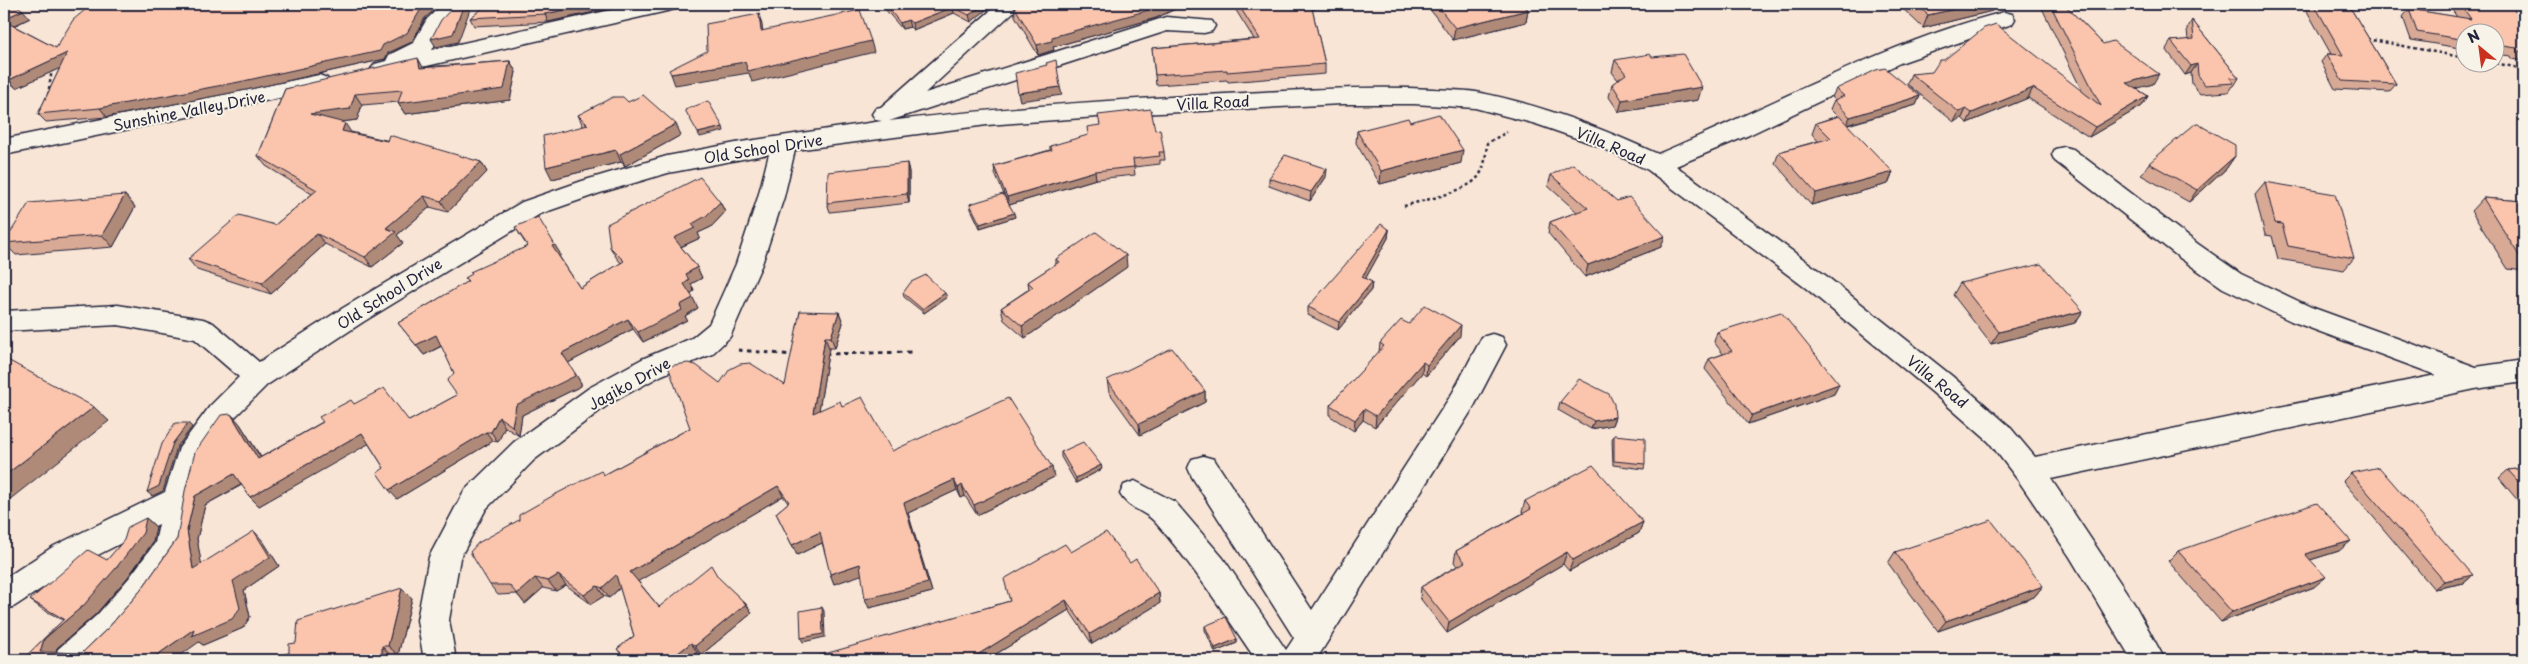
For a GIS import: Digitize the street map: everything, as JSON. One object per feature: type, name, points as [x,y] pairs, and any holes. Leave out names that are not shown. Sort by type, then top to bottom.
[{"type":"street","name":"Sunshine Valley Drive","points":[[360,74],[422,48],[436,24],[456,4]]},
{"type":"street","name":"Sunshine Valley Drive","points":[[4,147],[246,100],[664,4]]},
{"type":"street","points":[[862,132],[947,62],[1011,4]]},
{"type":"street","points":[[1657,164],[1740,129],[1892,58],[2004,19]]},
{"type":"street","points":[[884,114],[1166,24],[1204,26]]},
{"type":"street","name":"Villa Road","points":[[862,132],[987,117],[1139,106],[1342,96],[1414,96],[1476,100],[1543,118],[1605,139],[1657,164],[1816,282],[1948,389],[1999,434],[2029,471],[2124,615],[2149,660]]},
{"type":"street","name":"Old School Drive","points":[[70,660],[108,625],[140,588],[170,547],[178,500],[189,457],[220,414],[257,377],[353,315],[531,208],[591,187],[667,165],[784,143],[862,132]]},
{"type":"street","name":"Jagiko Drive","points":[[440,660],[433,620],[445,557],[475,500],[524,451],[599,396],[652,367],[702,346],[720,330],[749,264],[771,197],[784,143]]},
{"type":"street","points":[[2064,155],[2189,251],[2232,281],[2301,314],[2475,378]]},
{"type":"street","points":[[4,321],[118,315],[203,330],[230,351],[257,377]]},
{"type":"street","points":[[1203,468],[1305,649],[1463,400],[1492,345]]},
{"type":"street","points":[[2029,471],[2475,378],[2524,372]]},
{"type":"street","points":[[1135,494],[1164,511],[1212,568],[1274,660]]},
{"type":"street","points":[[4,596],[65,556],[178,500]]},
{"type":"path","points":[[2362,38],[2456,56]]},
{"type":"path","points":[[40,140],[53,65]]},
{"type":"path","points":[[2506,65],[2524,68]]},
{"type":"path","points":[[1404,206],[1447,193],[1475,180],[1482,170],[1487,143],[1502,134],[1543,118]]},
{"type":"path","points":[[702,346],[780,355],[799,354]]},
{"type":"path","points":[[818,354],[913,352]]},
{"type":"building","points":[[4,4],[14,4],[23,10],[4,19]]},
{"type":"building","points":[[92,4],[427,4],[421,9],[407,33],[383,45],[380,51],[239,82],[100,108],[38,114],[67,53],[9,80],[4,75],[4,21],[56,48],[73,20]]},
{"type":"building","points":[[456,4],[464,4],[453,34],[431,39],[441,20]]},
{"type":"building","points":[[488,4],[592,4],[545,14],[470,18]]},
{"type":"building","points":[[885,4],[985,4],[969,15],[953,7],[912,23],[908,20],[900,23]]},
{"type":"building","points":[[1017,4],[1165,4],[1052,37],[1052,41],[1037,45],[1014,6]]},
{"type":"building","points":[[1238,4],[1311,4],[1325,64],[1227,72],[1227,70],[1155,75],[1152,48],[1260,39]]},
{"type":"building","points":[[1436,4],[1523,4],[1528,10],[1455,28]]},
{"type":"building","points":[[1916,4],[1978,4],[1928,15]]},
{"type":"building","points":[[2050,4],[2064,4],[2103,44],[2113,41],[2159,74],[2127,83],[2148,96],[2095,127],[2033,88],[1972,113],[1966,109],[1959,112],[1911,74],[1932,72],[1940,60],[1944,60],[1984,28],[1996,24],[2101,106]]},
{"type":"building","points":[[2314,4],[2348,4],[2396,84],[2342,81],[2327,54],[2343,55]]},
{"type":"building","points":[[2460,4],[2524,4],[2524,52],[2519,51],[2517,48],[2506,46],[2506,22],[2456,22],[2456,38],[2417,32],[2409,9],[2471,19]]},
{"type":"building","points":[[860,10],[871,41],[748,71],[745,62],[671,74],[669,70],[707,51],[706,24],[759,14],[761,31]]},
{"type":"building","points":[[2192,20],[2239,78],[2230,78],[2234,83],[2205,85],[2198,75],[2197,64],[2191,66],[2171,41],[2194,39]]},
{"type":"building","points":[[1650,54],[1652,57],[1683,54],[1702,87],[1622,100],[1612,84],[1626,74],[1615,60]]},
{"type":"building","points":[[418,58],[420,68],[510,61],[504,89],[398,103],[402,90],[355,94],[350,109],[310,114],[345,123],[342,131],[387,141],[389,135],[481,162],[441,201],[424,196],[386,228],[396,232],[365,257],[317,234],[262,283],[188,259],[239,215],[275,225],[317,190],[258,156],[285,89]]},
{"type":"building","points":[[1056,60],[1060,87],[1018,93],[1015,73],[1047,65],[1046,63]]},
{"type":"building","points":[[1885,68],[1920,96],[1850,117],[1834,100],[1844,96],[1836,89],[1876,70]]},
{"type":"building","points":[[643,95],[676,124],[620,154],[616,150],[546,167],[543,136],[588,125],[578,115],[613,97],[623,97],[628,102]]},
{"type":"building","points":[[708,101],[723,127],[698,133],[685,110]]},
{"type":"building","points":[[1151,109],[1155,130],[1160,129],[1164,152],[1159,152],[1160,156],[1133,159],[1134,167],[1095,171],[1007,197],[994,166],[1052,150],[1050,146],[1088,135],[1087,127],[1100,125],[1098,115]]},
{"type":"building","points":[[1439,114],[1463,150],[1381,171],[1357,131],[1408,118],[1410,122]]},
{"type":"building","points":[[1839,116],[1893,172],[1816,193],[1779,152],[1831,138],[1816,123]]},
{"type":"building","points":[[2196,123],[2235,145],[2235,156],[2197,190],[2149,163]]},
{"type":"building","points":[[1285,155],[1327,169],[1311,192],[1269,178]]},
{"type":"building","points":[[907,163],[907,194],[827,203],[828,172]]},
{"type":"building","points":[[1573,164],[1617,201],[1629,197],[1665,236],[1588,265],[1550,222],[1588,208],[1551,175]]},
{"type":"building","points":[[700,177],[720,202],[706,216],[692,224],[695,228],[674,238],[697,267],[686,274],[689,280],[684,284],[693,298],[680,305],[682,310],[638,332],[628,319],[562,353],[575,376],[516,405],[512,426],[499,417],[491,432],[486,432],[389,490],[377,473],[384,468],[362,433],[250,497],[234,474],[195,496],[187,530],[193,569],[254,531],[270,557],[233,581],[240,608],[232,619],[192,636],[194,629],[150,660],[141,655],[136,660],[22,660],[64,619],[30,600],[88,550],[107,560],[124,540],[128,527],[146,518],[143,533],[116,568],[84,605],[44,639],[40,652],[82,653],[109,627],[141,590],[177,539],[185,491],[195,452],[221,415],[231,414],[258,459],[323,422],[319,417],[351,400],[354,404],[384,388],[409,421],[457,395],[447,381],[454,373],[436,335],[416,345],[398,323],[468,281],[465,278],[472,274],[470,272],[528,246],[515,227],[538,217],[555,245],[552,246],[580,288],[624,261],[610,247],[607,224]]},
{"type":"building","points":[[2265,182],[2335,194],[2354,258],[2288,246],[2282,224],[2275,223]]},
{"type":"building","points":[[1003,194],[1014,213],[980,224],[970,204]]},
{"type":"building","points":[[125,195],[102,235],[4,243],[29,203]]},
{"type":"building","points":[[2483,198],[2524,201],[2524,258],[2520,257]]},
{"type":"building","points":[[1381,224],[1389,230],[1362,277],[1372,282],[1339,322],[1308,307]]},
{"type":"building","points":[[1096,232],[1126,255],[1022,326],[1001,308],[1033,287],[1028,282],[1059,262],[1056,259]]},
{"type":"building","points":[[2041,264],[2083,311],[1999,332],[1960,283]]},
{"type":"building","points":[[926,275],[945,293],[922,309],[903,293],[911,282]]},
{"type":"building","points":[[1425,305],[1461,325],[1427,365],[1423,362],[1376,416],[1364,409],[1355,420],[1330,405],[1384,346],[1380,343],[1401,320],[1409,324]]},
{"type":"building","points":[[800,311],[839,312],[831,337],[825,337],[813,413],[840,401],[842,406],[862,397],[892,451],[1008,398],[1052,467],[974,505],[962,485],[958,488],[954,480],[904,503],[928,583],[865,599],[860,564],[830,574],[820,532],[792,545],[776,513],[789,502],[778,486],[630,572],[659,607],[711,565],[718,577],[746,604],[695,646],[691,643],[669,660],[626,660],[617,649],[634,636],[616,575],[602,588],[597,586],[584,595],[558,575],[548,581],[535,578],[517,594],[509,585],[490,585],[470,552],[478,543],[519,520],[519,515],[554,495],[601,471],[604,475],[690,428],[668,366],[688,363],[696,365],[720,383],[730,369],[740,364],[750,363],[785,385]]},
{"type":"building","points":[[1781,312],[1839,384],[1752,415],[1709,359],[1732,351],[1717,332]]},
{"type":"building","points":[[1172,348],[1205,391],[1139,424],[1107,380]]},
{"type":"building","points":[[4,358],[94,407],[4,476]]},
{"type":"building","points":[[1579,379],[1609,394],[1614,404],[1615,417],[1594,421],[1560,402]]},
{"type":"building","points":[[175,423],[188,423],[173,443],[159,486],[147,492],[162,444]]},
{"type":"building","points":[[1614,435],[1645,438],[1645,464],[1614,461]]},
{"type":"building","points":[[1083,442],[1101,465],[1076,478],[1061,452]]},
{"type":"building","points":[[1593,465],[1643,522],[1573,560],[1567,552],[1449,622],[1421,587],[1465,562],[1456,551],[1531,509],[1525,501]]},
{"type":"building","points":[[2379,467],[2473,575],[2444,581],[2351,473]]},
{"type":"building","points":[[2524,468],[2524,488],[2508,470]]},
{"type":"building","points":[[2317,503],[2351,541],[2305,554],[2326,577],[2232,612],[2178,551]]},
{"type":"building","points":[[1991,520],[2043,586],[1946,621],[1895,552]]},
{"type":"building","points":[[1106,532],[1130,563],[1136,559],[1159,593],[1090,634],[1066,600],[969,660],[807,660],[1010,601],[1004,579],[1065,544],[1071,552]]},
{"type":"building","points":[[402,588],[388,646],[382,646],[382,660],[263,660],[289,653],[289,644],[296,643],[298,621]]},
{"type":"building","points":[[822,607],[823,634],[801,638],[800,611]]},
{"type":"building","points":[[1226,617],[1237,639],[1215,648],[1205,626]]}]
